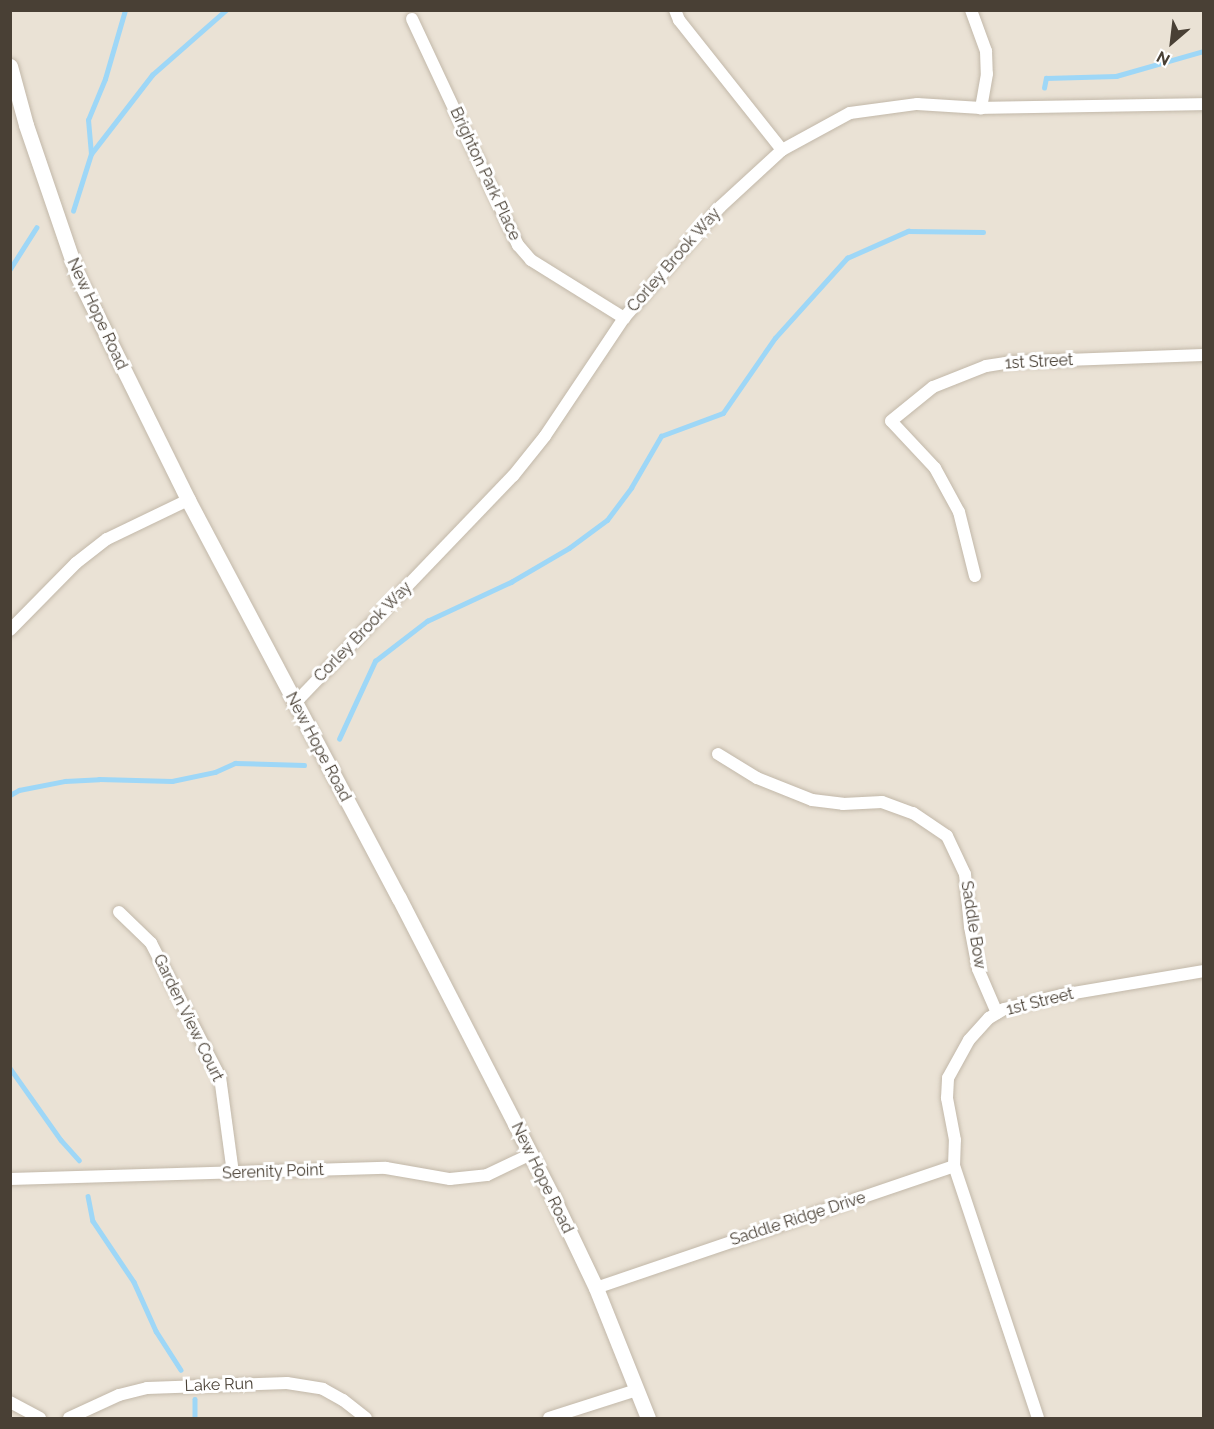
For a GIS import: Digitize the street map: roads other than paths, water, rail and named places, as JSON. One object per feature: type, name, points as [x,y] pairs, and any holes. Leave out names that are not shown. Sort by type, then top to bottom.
[{"type":"street","points":[[675,10],[679,20],[782,150]]},
{"type":"street","points":[[971,10],[986,51],[987,74],[981,108]]},
{"type":"street","name":"Brighton Park Place","points":[[412,19],[518,245],[531,260],[624,318]]},
{"type":"street","name":"New Hope Road","points":[[10,66],[26,125],[78,277],[188,500],[531,1154],[596,1288],[648,1419]]},
{"type":"street","name":"Corley Brook Way","points":[[294,704],[513,476],[545,436],[624,318],[720,207],[782,150],[850,113],[917,104],[981,108],[1203,104]]},
{"type":"street","name":"1st Street","points":[[975,576],[954,503],[935,468],[891,421],[933,387],[986,366],[1011,362],[1203,355]]},
{"type":"street","points":[[10,630],[76,563],[106,539],[188,500]]},
{"type":"street","name":"Saddle Bow","points":[[718,754],[757,778],[812,800],[843,804],[882,802],[913,813],[947,836],[965,874],[970,927],[978,969],[997,1013]]},
{"type":"street","name":"Garden View Court","points":[[119,912],[151,943],[220,1077],[233,1173]]},
{"type":"street","name":"1st Street","points":[[954,1166],[955,1140],[948,1078],[969,1040],[997,1013],[1004,1009],[1062,995],[1203,971]]},
{"type":"street","name":"Serenity Point","points":[[10,1179],[386,1168],[450,1179],[487,1174],[531,1154]]},
{"type":"street","points":[[954,1166],[1038,1419]]},
{"type":"street","name":"Saddle Ridge Drive","points":[[596,1288],[954,1166]]},
{"type":"street","name":"Lake Run","points":[[69,1419],[119,1395],[147,1388],[287,1383],[323,1389],[342,1400],[366,1419]]},
{"type":"street","points":[[549,1419],[637,1390]]},
{"type":"street","points":[[10,1402],[40,1419]]},
{"type":"waterway","points":[[91,154],[88,120],[105,79],[125,10]]},
{"type":"waterway","points":[[73,211],[91,154],[152,75],[226,10]]},
{"type":"waterway","points":[[1044,88],[1046,78],[1116,76],[1204,51]]},
{"type":"waterway","points":[[10,269],[36,228]]},
{"type":"waterway","points":[[339,739],[375,661],[427,621],[511,582],[569,548],[607,520],[631,488],[661,436],[723,413],[775,338],[847,258],[908,231],[983,232]]},
{"type":"waterway","points":[[10,795],[19,790],[65,781],[99,779],[172,781],[215,772],[235,763],[304,765]]},
{"type":"waterway","points":[[10,1068],[61,1140],[79,1160]]},
{"type":"waterway","points":[[88,1196],[93,1221],[134,1282],[156,1331],[181,1370]]},
{"type":"waterway","points":[[195,1399],[195,1418]]}]
